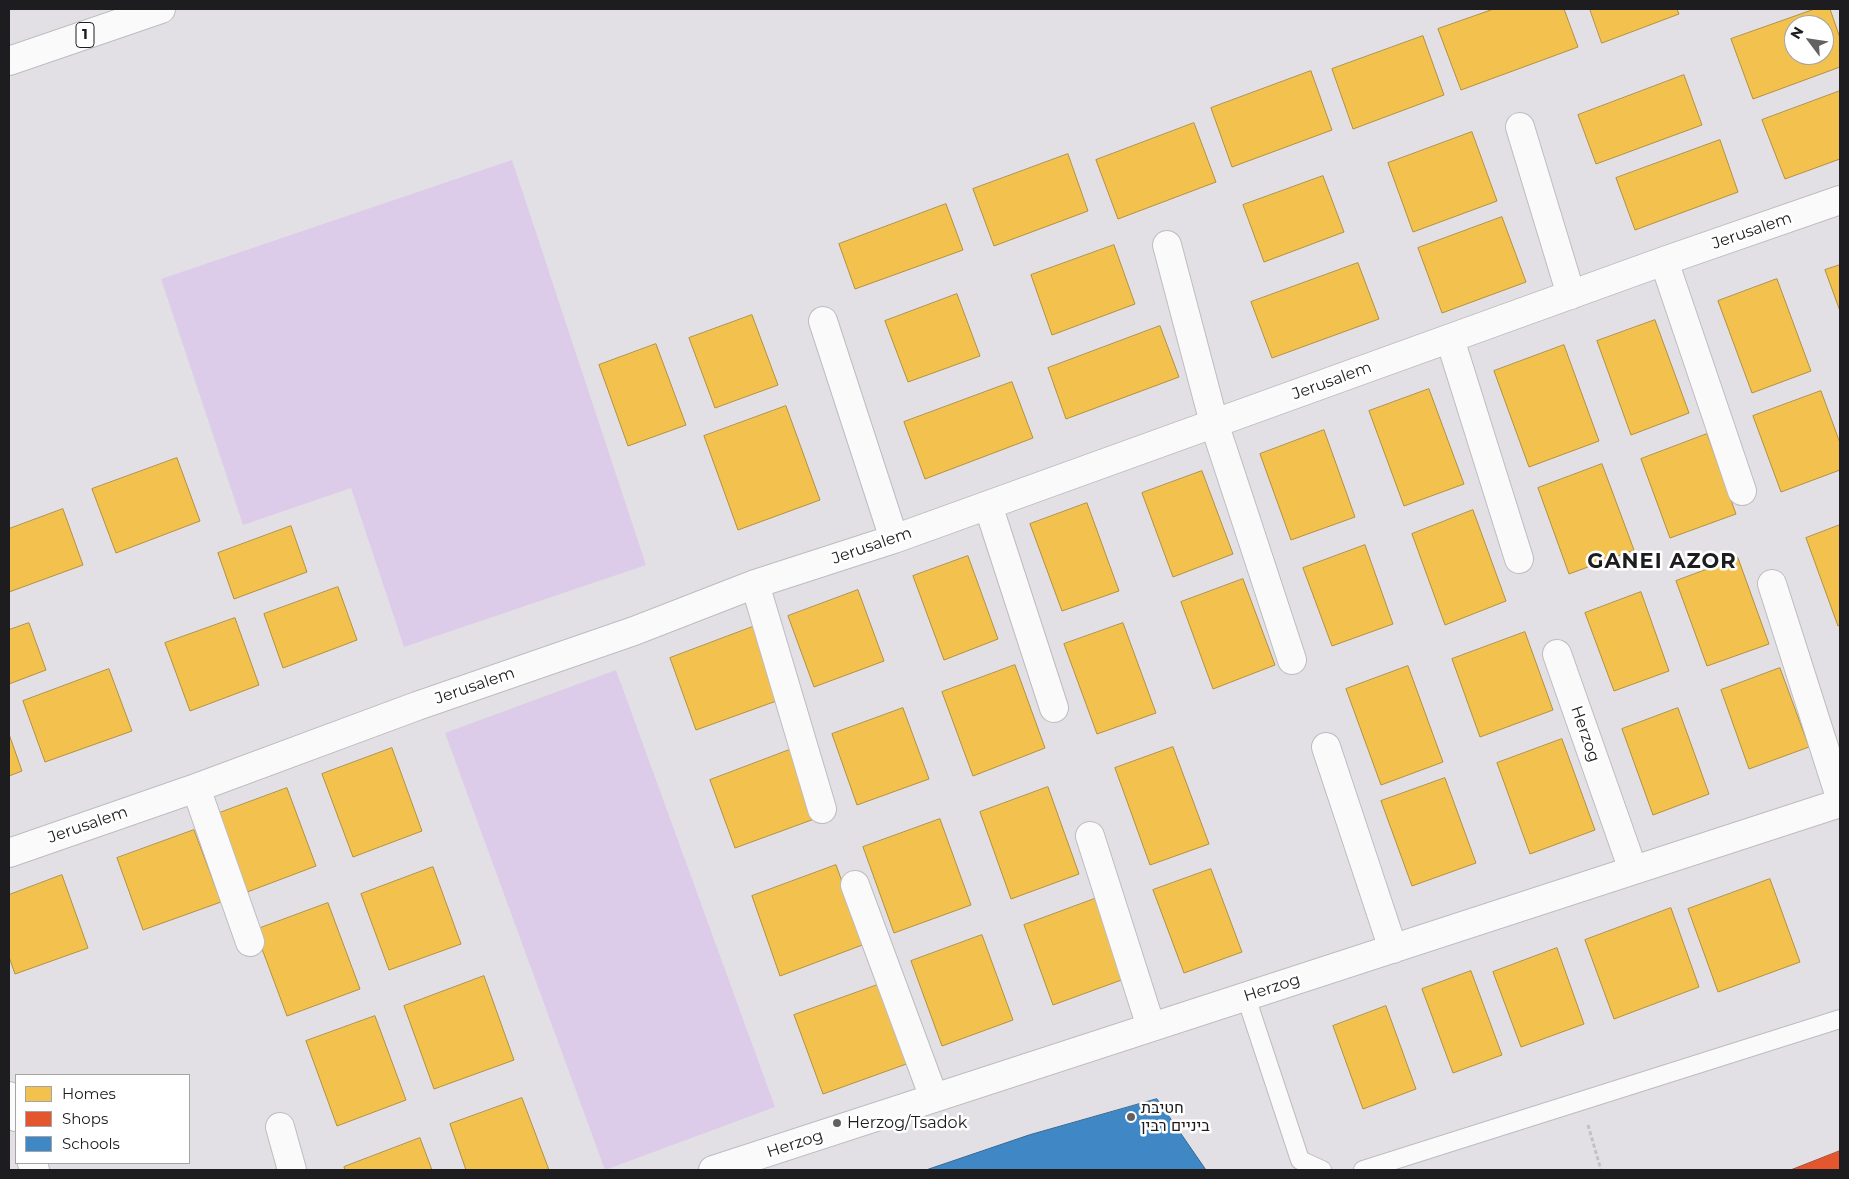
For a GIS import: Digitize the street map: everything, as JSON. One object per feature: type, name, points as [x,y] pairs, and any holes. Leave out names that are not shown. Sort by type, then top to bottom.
[{"type":"main road","name":"1","points":[[9,61],[161,9]]},
{"type":"main road","points":[[1520,127],[1571,295]]},
{"type":"main road","name":"Jerusalem","points":[[9,853],[196,788],[417,706],[634,631],[755,584],[894,539],[1664,261],[1840,200]]},
{"type":"main road","points":[[1168,245],[1214,423],[1292,660]]},
{"type":"main road","points":[[1664,261],[1742,491]]},
{"type":"main road","points":[[823,321],[894,539]]},
{"type":"main road","points":[[1450,339],[1519,559]]},
{"type":"main road","points":[[988,505],[1054,708]]},
{"type":"main road","points":[[755,584],[822,809]]},
{"type":"main road","points":[[1772,584],[1840,797]]},
{"type":"main road","name":"Herzog","points":[[1556,654],[1632,870]]},
{"type":"main road","points":[[1326,747],[1393,949]]},
{"type":"main road","points":[[196,788],[250,942]]},
{"type":"main road","name":"Herzog","points":[[713,1170],[1840,803]]},
{"type":"main road","points":[[1090,836],[1151,1027]]},
{"type":"main road","points":[[855,885],[934,1098]]},
{"type":"main road","points":[[9,1096],[15,1114]]},
{"type":"main road","points":[[280,1127],[292,1170]]},
{"type":"lane","points":[[1246,997],[1300,1160],[1322,1170]]},
{"type":"lane","points":[[1363,1170],[1840,1018]]},
{"type":"path","points":[[1580,1100],[1601,1170]]},
{"type":"shaded area","points":[[512,160],[646,565],[404,647],[351,488],[243,525],[161,279]]},
{"type":"shaded area","points":[[616,670],[775,1107],[605,1170],[445,733]]},
{"type":"building: Homes","points":[[1494,9],[1564,9],[1578,47],[1461,90],[1438,29]]},
{"type":"building: Homes","points":[[1590,9],[1677,9],[1679,14],[1602,43]]},
{"type":"building: Homes","points":[[1815,9],[1830,9],[1832,15],[1798,15]]},
{"type":"building: Homes","points":[[1784,20],[1784,65],[1834,65],[1834,21],[1840,38],[1840,67],[1753,99],[1731,39]]},
{"type":"building: Homes","points":[[1423,36],[1444,95],[1353,129],[1332,69]]},
{"type":"building: Homes","points":[[1311,71],[1332,130],[1232,167],[1211,108]]},
{"type":"building: Homes","points":[[1684,75],[1702,125],[1596,164],[1578,115]]},
{"type":"building: Homes","points":[[1840,91],[1840,159],[1785,179],[1762,120]]},
{"type":"building: Homes","points":[[1194,123],[1216,182],[1118,219],[1096,160]]},
{"type":"building: Homes","points":[[1472,132],[1497,201],[1413,232],[1388,163]]},
{"type":"building: Homes","points":[[1720,140],[1738,192],[1635,230],[1616,178]]},
{"type":"building: Homes","points":[[1068,154],[1088,211],[994,246],[973,189]]},
{"type":"building: Homes","points":[[1323,176],[1344,232],[1264,262],[1243,205]]},
{"type":"building: Homes","points":[[946,204],[963,250],[855,289],[839,244]]},
{"type":"building: Homes","points":[[1502,217],[1526,282],[1442,313],[1418,248]]},
{"type":"building: Homes","points":[[1114,245],[1135,304],[1052,335],[1031,275]]},
{"type":"building: Homes","points":[[1358,263],[1379,319],[1272,358],[1251,302]]},
{"type":"building: Homes","points":[[1840,265],[1840,311],[1825,270]]},
{"type":"building: Homes","points":[[1777,279],[1811,371],[1752,393],[1718,301]]},
{"type":"building: Homes","points":[[957,294],[980,356],[908,382],[885,321]]},
{"type":"building: Homes","points":[[752,315],[778,385],[715,408],[689,338]]},
{"type":"building: Homes","points":[[1655,320],[1689,413],[1631,435],[1597,341]]},
{"type":"building: Homes","points":[[1160,326],[1179,377],[1066,419],[1048,368]]},
{"type":"building: Homes","points":[[656,344],[686,425],[628,446],[599,365]]},
{"type":"building: Homes","points":[[1564,345],[1599,441],[1529,467],[1494,371]]},
{"type":"building: Homes","points":[[1012,382],[1033,438],[925,479],[904,422]]},
{"type":"building: Homes","points":[[1429,389],[1464,484],[1404,506],[1369,411]]},
{"type":"building: Homes","points":[[1821,391],[1840,443],[1840,470],[1781,492],[1753,416]]},
{"type":"building: Homes","points":[[786,406],[820,500],[738,530],[704,436]]},
{"type":"building: Homes","points":[[1324,430],[1355,517],[1291,540],[1260,454]]},
{"type":"building: Homes","points":[[1707,434],[1736,514],[1670,538],[1641,459]]},
{"type":"building: Homes","points":[[177,458],[200,521],[116,553],[92,489]]},
{"type":"building: Homes","points":[[1602,464],[1634,550],[1569,574],[1538,488]]},
{"type":"building: Homes","points":[[1202,471],[1233,554],[1173,577],[1142,493]]},
{"type":"building: Homes","points":[[1087,503],[1119,591],[1062,611],[1030,524]]},
{"type":"building: Homes","points":[[63,509],[83,565],[9,592],[9,529]]},
{"type":"building: Homes","points":[[1473,510],[1506,601],[1445,625],[1412,534]]},
{"type":"building: Homes","points":[[1840,525],[1840,625],[1838,626],[1806,538]]},
{"type":"building: Homes","points":[[291,526],[307,572],[234,599],[218,553]]},
{"type":"building: Homes","points":[[1365,545],[1393,624],[1332,646],[1303,568]]},
{"type":"building: Homes","points":[[968,556],[998,639],[944,660],[913,576]]},
{"type":"building: Homes","points":[[1738,558],[1769,644],[1707,666],[1676,581]]},
{"type":"building: Homes","points":[[1243,579],[1275,665],[1213,689],[1181,602]]},
{"type":"building: Homes","points":[[338,587],[357,640],[283,668],[264,614]]},
{"type":"building: Homes","points":[[858,590],[884,661],[814,687],[788,616]]},
{"type":"building: Homes","points":[[1641,592],[1669,671],[1614,691],[1585,613]]},
{"type":"building: Homes","points":[[235,618],[259,685],[190,711],[165,643]]},
{"type":"building: Homes","points":[[29,623],[46,670],[9,684],[9,630]]},
{"type":"building: Homes","points":[[1123,623],[1156,713],[1097,734],[1064,644]]},
{"type":"building: Homes","points":[[755,626],[782,699],[696,730],[670,658]]},
{"type":"building: Homes","points":[[1525,632],[1553,710],[1480,737],[1452,659]]},
{"type":"building: Homes","points":[[1015,665],[1045,748],[973,776],[942,692]]},
{"type":"building: Homes","points":[[1408,666],[1443,762],[1381,785],[1346,689]]},
{"type":"building: Homes","points":[[1780,668],[1809,747],[1749,769],[1721,690]]},
{"type":"building: Homes","points":[[109,669],[132,731],[45,762],[23,701]]},
{"type":"building: Homes","points":[[903,708],[929,779],[857,805],[832,734]]},
{"type":"building: Homes","points":[[1678,708],[1709,794],[1653,815],[1622,729]]},
{"type":"building: Homes","points":[[9,734],[22,771],[9,776]]},
{"type":"building: Homes","points":[[1562,739],[1595,830],[1530,854],[1497,763]]},
{"type":"building: Homes","points":[[1173,747],[1209,844],[1150,865],[1115,768]]},
{"type":"building: Homes","points":[[392,748],[422,831],[353,857],[322,774]]},
{"type":"building: Homes","points":[[792,749],[817,818],[735,848],[710,780]]},
{"type":"building: Homes","points":[[1445,778],[1476,863],[1412,886],[1381,801]]},
{"type":"building: Homes","points":[[1048,787],[1079,874],[1011,899],[980,812]]},
{"type":"building: Homes","points":[[287,788],[316,866],[242,894],[214,815]]},
{"type":"building: Homes","points":[[940,819],[971,905],[894,933],[863,847]]},
{"type":"building: Homes","points":[[194,830],[221,902],[143,930],[117,858]]},
{"type":"building: Homes","points":[[836,865],[865,944],[780,976],[752,896]]},
{"type":"building: Homes","points":[[433,867],[461,944],[389,970],[361,894]]},
{"type":"building: Homes","points":[[1211,869],[1242,952],[1184,973],[1153,890]]},
{"type":"building: Homes","points":[[62,875],[88,948],[15,974],[9,957],[9,895]]},
{"type":"building: Homes","points":[[1770,879],[1800,962],[1718,992],[1688,909]]},
{"type":"building: Homes","points":[[1097,898],[1127,978],[1053,1005],[1024,925]]},
{"type":"building: Homes","points":[[328,903],[360,989],[287,1016],[255,930]]},
{"type":"building: Homes","points":[[1671,908],[1699,987],[1614,1019],[1585,940]]},
{"type":"building: Homes","points":[[982,935],[1013,1020],[942,1046],[911,961]]},
{"type":"building: Homes","points":[[1557,948],[1584,1024],[1521,1047],[1493,972]]},
{"type":"building: Homes","points":[[1471,971],[1502,1055],[1453,1073],[1422,989]]},
{"type":"building: Homes","points":[[484,976],[514,1060],[434,1089],[404,1006]]},
{"type":"building: Homes","points":[[883,983],[912,1062],[823,1094],[794,1015]]},
{"type":"building: Homes","points":[[1386,1006],[1416,1089],[1363,1109],[1333,1026]]},
{"type":"building: Homes","points":[[375,1016],[406,1100],[337,1126],[306,1041]]},
{"type":"building: Homes","points":[[522,1098],[549,1170],[466,1170],[450,1124]]},
{"type":"building: Homes","points":[[420,1138],[432,1170],[345,1170],[344,1167]]},
{"type":"building: Shops","points":[[1840,1151],[1840,1170],[1791,1170]]},
{"type":"building: Schools","name":"חטיבת ביניים רבין","points":[[1157,1099],[1206,1170],[926,1170],[1029,1135]]},
{"type":"place","name":"חטיבת ביניים רבין","points":[[1131,1117]]},
{"type":"place","name":"Herzog/Tsadok","points":[[837,1123]]},
{"type":"district","name":"GANEI AZOR","points":[[1662,562]]}]
